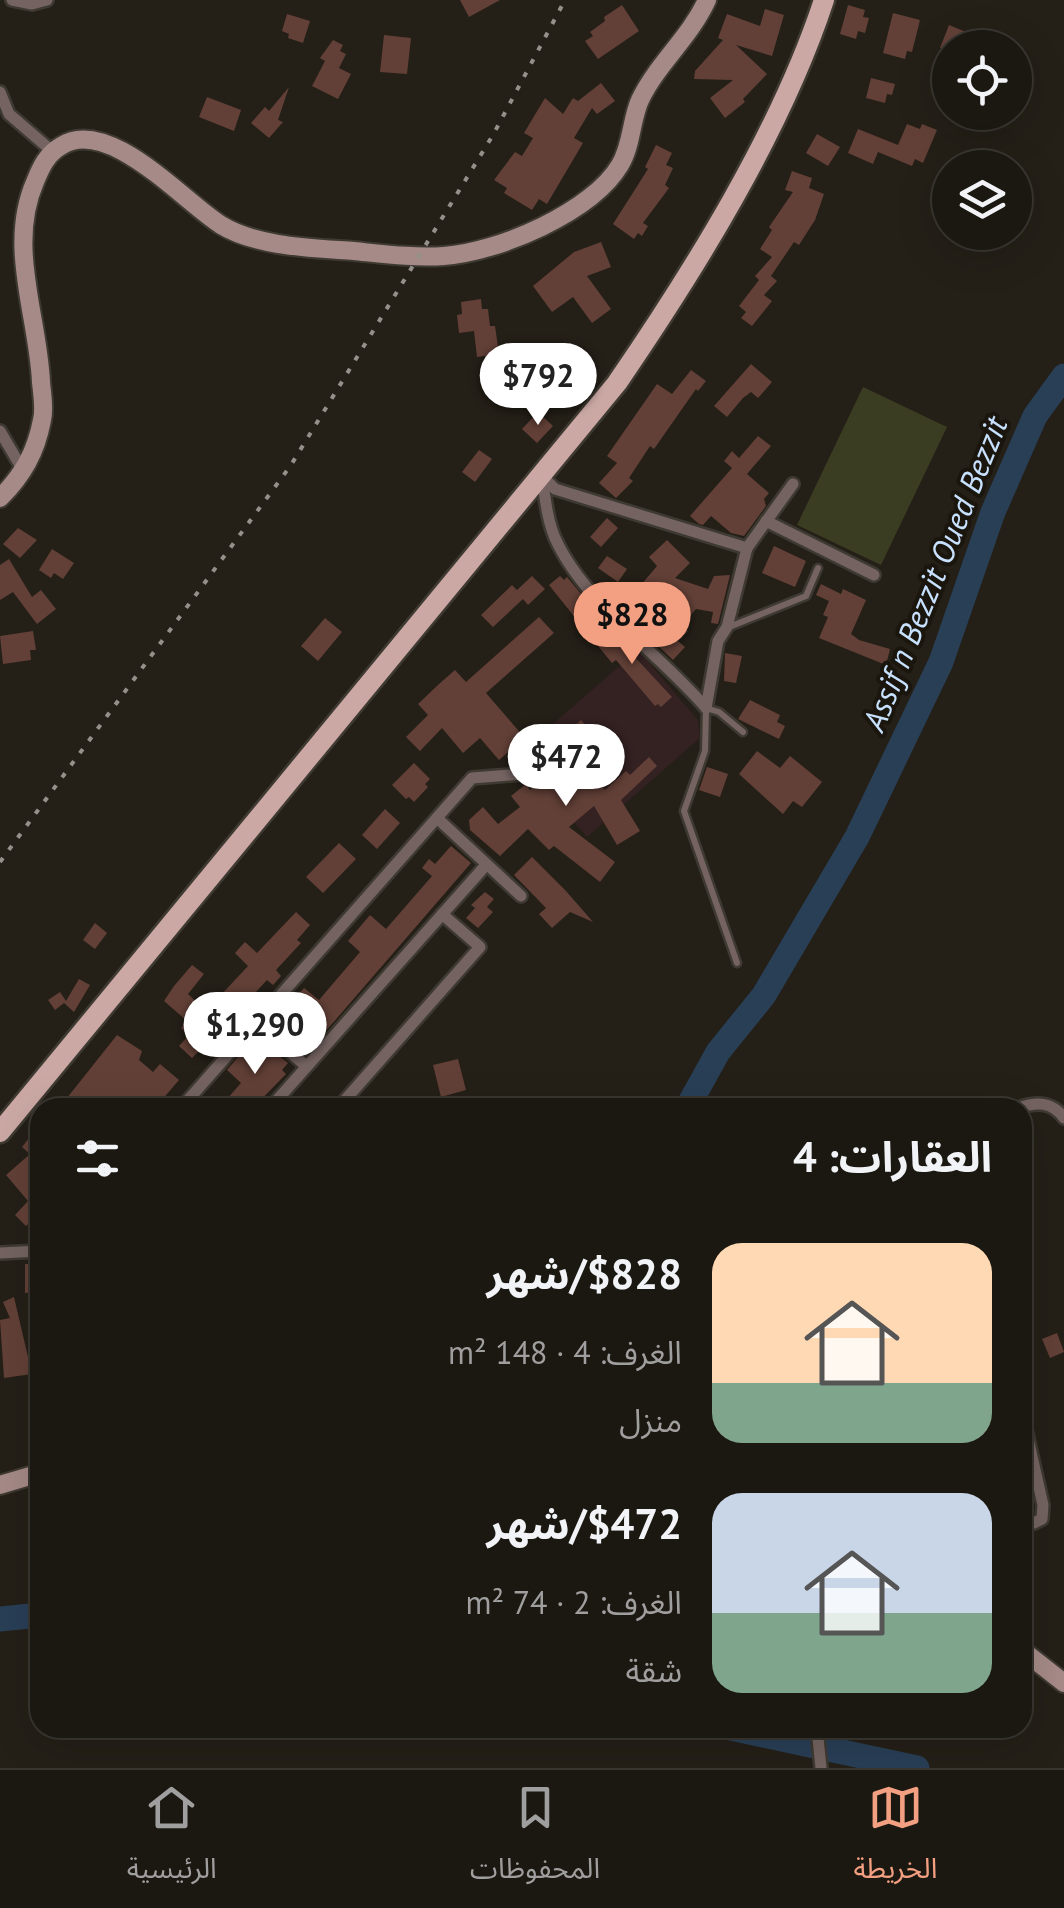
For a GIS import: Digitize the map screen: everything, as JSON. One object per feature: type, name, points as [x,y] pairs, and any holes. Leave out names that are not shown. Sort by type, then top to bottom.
[{"type":"main road","points":[[0,498],[24,472],[43,416],[41,372],[24,256],[23,215],[44,162],[65,143],[100,141],[140,161],[224,227],[260,239],[368,252],[449,256],[492,245],[546,224],[574,212],[599,192],[622,163],[639,102],[695,26],[707,0]]},
{"type":"main road","points":[[0,1132],[542,476],[625,370],[714,228],[773,124],[808,50],[824,0]]},
{"type":"main road","points":[[0,1485],[30,1476]]},
{"type":"main road","points":[[1032,1658],[1064,1683]]},
{"type":"street","points":[[12,0],[32,4],[47,0]]},
{"type":"street","points":[[0,92],[9,114],[53,152]]},
{"type":"street","points":[[0,430],[24,472]]},
{"type":"street","points":[[542,476],[554,489],[746,548]]},
{"type":"street","points":[[542,476],[555,537],[569,562],[614,615],[676,673],[706,708]]},
{"type":"street","points":[[706,708],[718,641],[727,627],[746,548],[794,484]]},
{"type":"street","points":[[766,522],[874,575]]},
{"type":"street","points":[[191,1098],[472,778],[523,774]]},
{"type":"street","points":[[436,818],[521,896]]},
{"type":"street","points":[[279,1098],[486,865]]},
{"type":"street","points":[[347,1098],[480,947],[442,914]]},
{"type":"street","points":[[256,1023],[306,1066]]},
{"type":"street","points":[[1032,1104],[1038,1102],[1059,1111],[1064,1118]]},
{"type":"street","points":[[0,1254],[30,1252]]},
{"type":"street","points":[[1032,1458],[1042,1505],[1042,1519],[1032,1523]]},
{"type":"street","points":[[818,1738],[821,1768]]},
{"type":"lane","points":[[727,627],[806,596],[818,568]]},
{"type":"lane","points":[[737,963],[684,811],[706,751],[706,708],[719,712],[743,732]]},
{"type":"shaded area","points":[[638,650],[698,720],[700,738],[587,837],[516,756]]},
{"type":"green space","points":[[863,387],[947,427],[881,565],[797,525]]},
{"type":"building","points":[[460,0],[500,0],[469,17]]},
{"type":"building","points":[[622,5],[639,31],[598,59],[585,41],[605,21],[604,17]]},
{"type":"building","points":[[848,5],[865,10],[863,17],[869,18],[865,33],[858,31],[856,39],[840,34]]},
{"type":"building","points":[[765,9],[784,15],[772,56],[736,45],[767,74],[743,99],[745,102],[725,118],[710,98],[733,80],[694,79],[695,71],[723,40],[718,38],[727,14],[760,26]]},
{"type":"building","points":[[893,13],[920,20],[912,52],[907,51],[905,59],[883,53]]},
{"type":"building","points":[[287,14],[310,21],[303,43],[288,38],[289,34],[282,31]]},
{"type":"building","points":[[384,35],[411,38],[407,74],[380,72]]},
{"type":"building","points":[[333,40],[343,45],[340,51],[346,54],[339,68],[351,74],[338,99],[312,86],[325,61],[320,58]]},
{"type":"building","points":[[871,78],[895,84],[885,103],[866,98]]},
{"type":"building","points":[[601,83],[615,101],[597,114],[592,108],[574,138],[583,143],[547,204],[539,199],[532,210],[504,193],[507,188],[494,180],[515,152],[522,156],[533,138],[524,133],[545,98],[563,114],[573,98],[578,101]]},
{"type":"building","points":[[289,87],[278,120],[283,122],[269,138],[251,123],[265,107],[269,111]]},
{"type":"building","points":[[207,97],[241,110],[234,131],[199,117]]},
{"type":"building","points":[[907,124],[937,130],[923,163],[915,159],[912,166],[878,152],[873,164],[848,153],[858,129],[898,145]]},
{"type":"building","points":[[817,134],[840,147],[828,166],[806,153]]},
{"type":"building","points":[[656,145],[672,153],[666,165],[673,168],[665,185],[669,188],[643,223],[648,226],[642,236],[638,233],[634,239],[613,224],[648,169],[645,167]]},
{"type":"building","points":[[792,171],[812,178],[809,188],[824,194],[815,220],[799,245],[794,242],[771,276],[777,281],[764,295],[772,301],[752,326],[741,318],[746,312],[739,306],[759,280],[755,276],[772,257],[760,249],[772,230],[769,227],[793,192],[785,190]]},
{"type":"building","points":[[601,242],[611,267],[587,276],[611,309],[592,323],[573,297],[552,312],[533,286],[574,252]]},
{"type":"building","points":[[481,299],[482,309],[488,309],[490,326],[495,326],[499,354],[477,357],[474,331],[459,333],[457,315],[462,314],[461,302]]},
{"type":"building","points":[[751,364],[772,382],[758,398],[751,392],[743,398],[727,417],[714,406]]},
{"type":"building","points":[[691,370],[706,381],[696,389],[654,449],[650,446],[629,478],[633,481],[616,498],[599,483],[617,463],[607,456],[657,384],[672,394]]},
{"type":"building","points":[[538,412],[553,426],[537,443],[522,429]]},
{"type":"building","points":[[758,436],[771,446],[747,474],[769,493],[764,499],[766,506],[744,536],[731,533],[711,516],[703,525],[699,524],[690,516],[732,468],[724,461],[732,451],[739,458]]},
{"type":"building","points":[[479,450],[492,459],[475,482],[462,472]]},
{"type":"building","points":[[607,518],[618,528],[601,547],[590,537]]},
{"type":"building","points":[[18,528],[37,540],[20,558],[3,544]]},
{"type":"building","points":[[667,540],[690,563],[675,578],[708,589],[714,576],[730,575],[718,624],[711,623],[713,612],[696,609],[681,626],[688,631],[678,641],[685,647],[673,660],[639,628],[644,623],[623,606],[657,566],[649,557]]},
{"type":"building","points":[[774,546],[806,561],[795,587],[762,573]]},
{"type":"building","points":[[52,549],[74,563],[63,579],[54,573],[51,578],[39,570]]},
{"type":"building","points":[[607,556],[627,569],[618,582],[598,568]]},
{"type":"building","points":[[9,559],[32,597],[41,590],[56,609],[37,624],[13,592],[0,600],[0,565]]},
{"type":"building","points":[[532,576],[545,589],[528,605],[523,599],[493,627],[481,615],[512,585],[517,590]]},
{"type":"building","points":[[560,576],[564,580],[567,577],[597,613],[585,630],[549,585]]},
{"type":"building","points":[[821,584],[866,600],[851,634],[890,649],[886,665],[819,638],[828,617],[823,615],[829,601],[816,595]]},
{"type":"building","points":[[539,617],[554,633],[486,693],[525,738],[499,760],[480,738],[463,753],[442,728],[420,751],[406,737],[428,715],[418,704],[455,670],[466,682]]},
{"type":"building","points":[[325,618],[342,632],[318,661],[301,646]]},
{"type":"building","points":[[606,626],[672,697],[661,707],[655,706],[616,660],[612,663],[594,641]]},
{"type":"building","points":[[33,631],[36,650],[30,650],[31,660],[3,664],[0,636]]},
{"type":"building","points":[[725,653],[742,656],[736,683],[724,681]]},
{"type":"building","points":[[750,700],[780,715],[777,722],[785,726],[779,739],[738,719]]},
{"type":"building","points":[[581,720],[588,728],[583,733],[585,737],[569,751],[605,790],[649,757],[657,766],[621,800],[640,831],[617,845],[594,806],[569,827],[615,862],[600,882],[554,846],[549,850],[528,829],[500,856],[470,830],[469,820],[483,807],[498,824],[520,807],[511,796],[526,784],[530,790],[558,765],[546,752]]},
{"type":"building","points":[[757,751],[780,768],[790,756],[822,782],[802,807],[793,801],[783,814],[739,774]]},
{"type":"building","points":[[414,763],[430,779],[414,802],[392,785]]},
{"type":"building","points":[[707,767],[728,774],[720,797],[699,790]]},
{"type":"building","points":[[385,809],[400,823],[377,849],[362,835]]},
{"type":"building","points":[[339,843],[356,859],[323,893],[306,877]]},
{"type":"building","points":[[451,846],[471,863],[306,1054],[278,1029],[284,1022],[292,1029],[310,1008],[297,996],[304,988],[319,1000],[360,952],[348,941],[370,915],[386,929],[432,876],[422,868],[429,859],[435,864]]},
{"type":"building","points":[[532,857],[593,922],[570,912],[552,928],[539,914],[546,908],[514,875]]},
{"type":"building","points":[[485,892],[494,899],[487,907],[493,912],[478,928],[466,918],[475,908],[471,905]]},
{"type":"building","points":[[296,912],[310,925],[297,940],[301,943],[276,970],[281,976],[273,985],[267,980],[224,1026],[232,1033],[204,1055],[200,1050],[192,1058],[179,1046],[189,1035],[181,1028],[187,1021],[164,1001],[174,986],[192,965],[204,974],[188,994],[206,1011],[248,966],[235,953],[245,942],[257,953]]},
{"type":"building","points":[[95,923],[107,933],[95,949],[83,940]]},
{"type":"building","points":[[79,979],[90,985],[74,1012],[64,1003],[55,1010],[48,1000],[60,992],[66,1001]]},
{"type":"building","points":[[117,1035],[142,1051],[139,1060],[153,1072],[160,1064],[179,1080],[164,1098],[67,1098]]},
{"type":"building","points":[[264,1043],[288,1063],[282,1070],[286,1074],[263,1098],[228,1098],[241,1083],[227,1070],[243,1051],[250,1058]]},
{"type":"building","points":[[458,1059],[466,1090],[441,1097],[433,1065]]},
{"type":"building","points":[[30,1137],[30,1154],[22,1147]]},
{"type":"building","points":[[30,1154],[30,1222],[26,1226],[15,1215],[28,1201],[6,1175]]},
{"type":"building","points":[[25,1264],[30,1264],[30,1293],[25,1293]]},
{"type":"building","points":[[14,1297],[30,1374],[4,1378],[0,1320],[10,1318],[3,1302]]},
{"type":"building","points":[[1057,1333],[1064,1352],[1050,1358],[1042,1339]]},
{"type":"waterway","name":"Assif n Bezzit Oued Bezzit","points":[[693,1098],[718,1052],[764,995],[857,837],[941,662],[993,512],[1035,416],[1064,376]]},
{"type":"waterway","points":[[0,1619],[30,1616]]},
{"type":"waterway","points":[[778,1738],[917,1768]]},
{"type":"railway","points":[[0,862],[291,465],[493,135],[565,0]]}]
